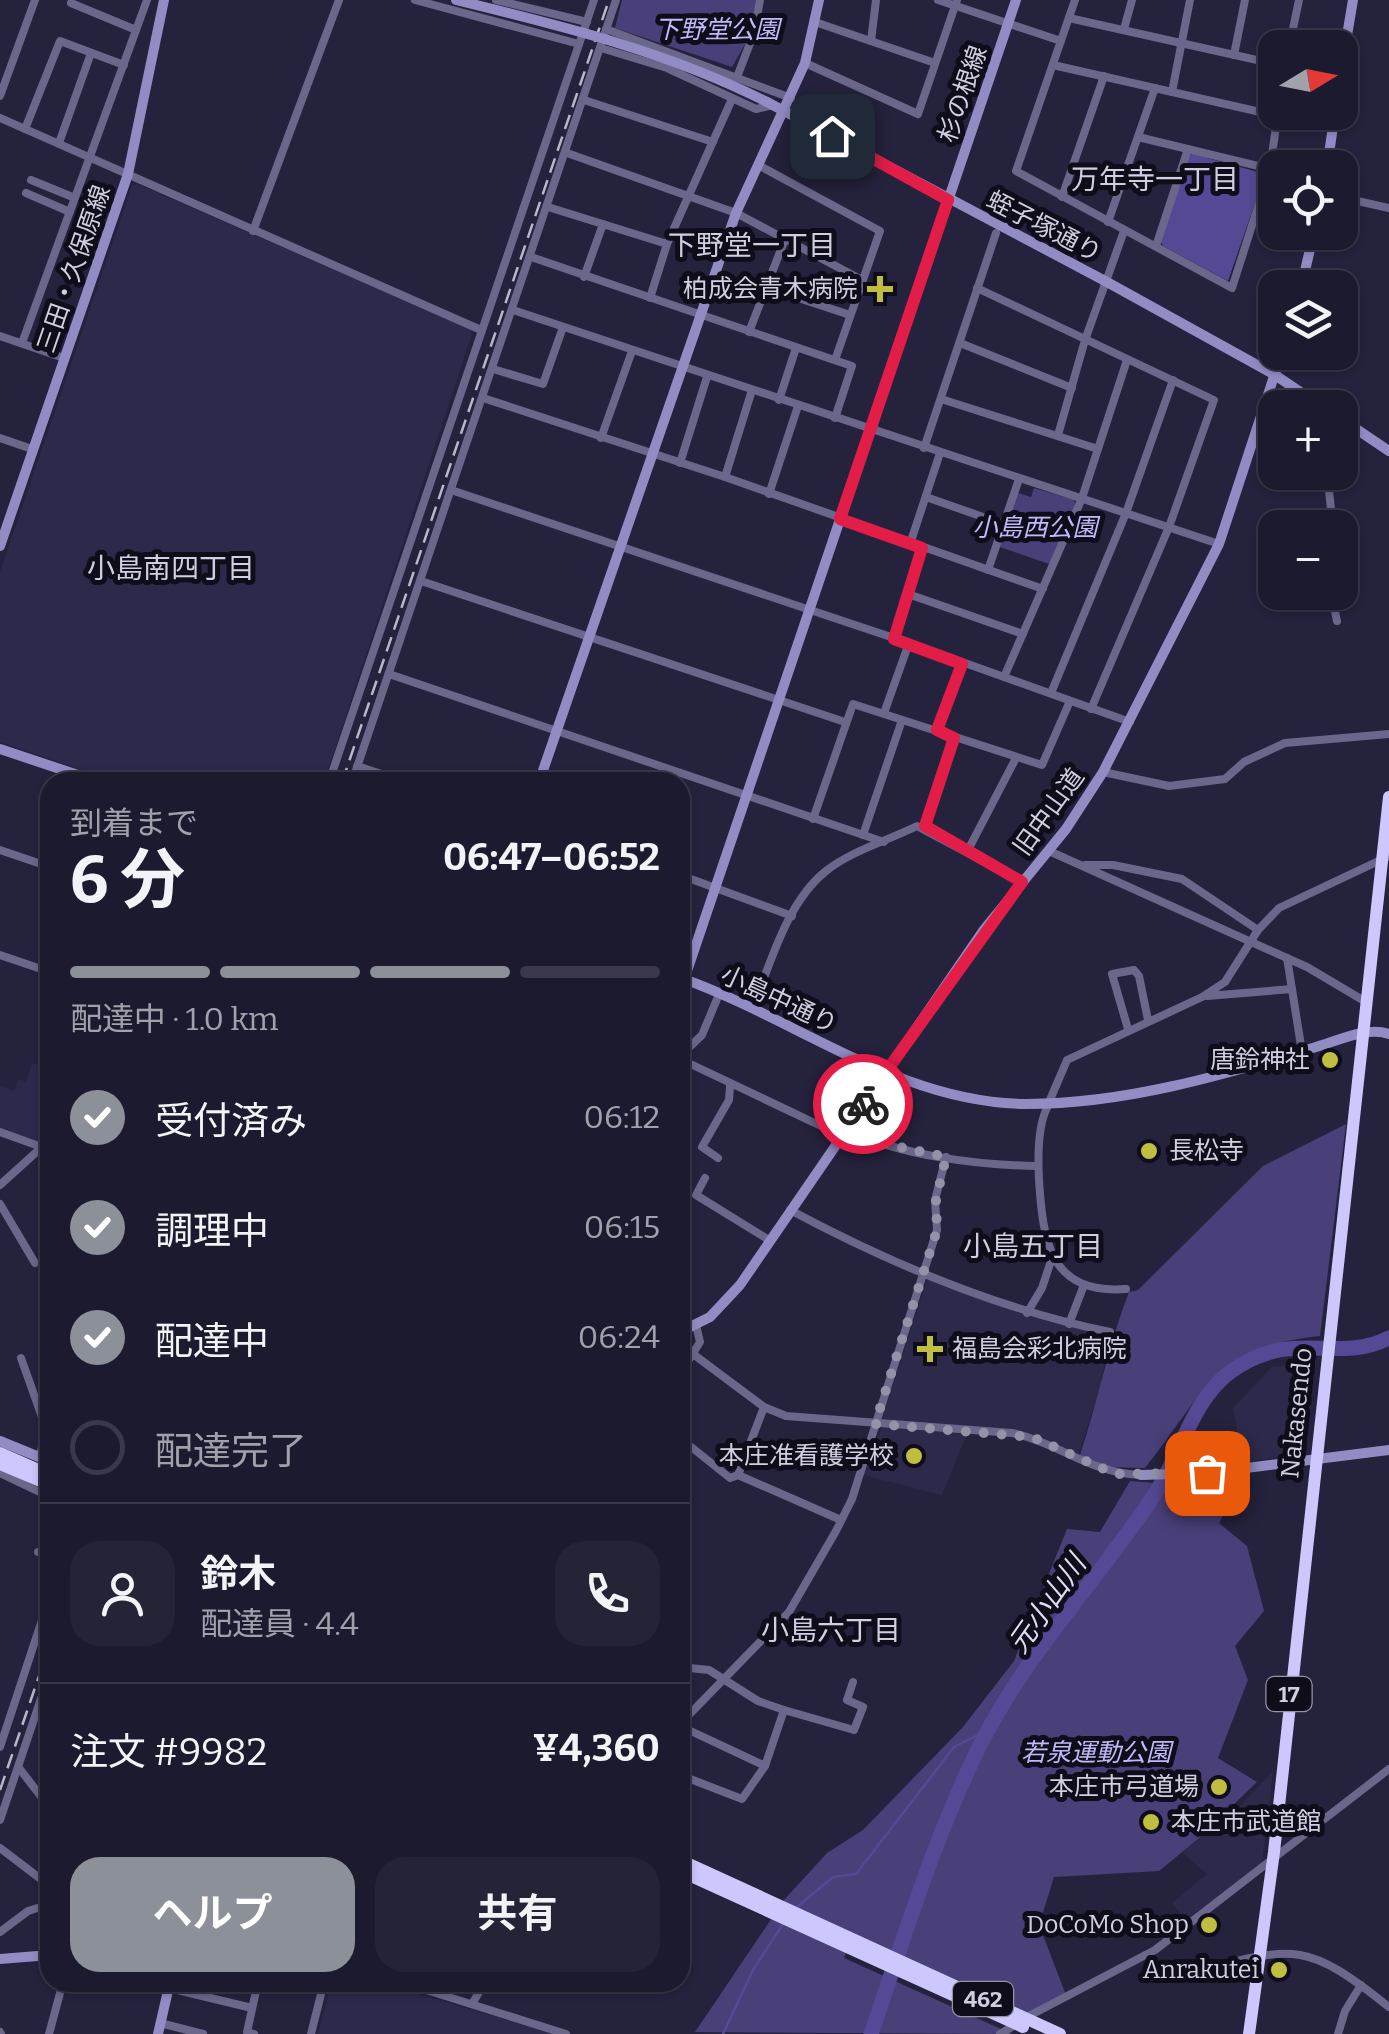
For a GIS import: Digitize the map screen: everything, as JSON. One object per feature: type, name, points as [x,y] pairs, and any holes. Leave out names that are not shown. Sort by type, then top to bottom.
[{"type":"highway","name":"Nakasendo","points":[[1249,2034],[1273,1856],[1326,1354],[1386,857],[1389,797]]},
{"type":"highway","points":[[0,1453],[40,1470]]},
{"type":"highway","points":[[0,1464],[40,1481]]},
{"type":"highway","name":"462","points":[[690,1865],[773,1909]]},
{"type":"highway","name":"462","points":[[690,1875],[1021,2021],[1060,2034]]},
{"type":"highway","name":"462","points":[[1021,2021],[1039,2034]]},
{"type":"street","points":[[0,96],[36,0]]},
{"type":"street","points":[[22,343],[147,0]]},
{"type":"street","name":"三田・久保原線","points":[[0,543],[128,174],[164,0]]},
{"type":"street","points":[[254,231],[339,0]]},
{"type":"street","points":[[415,0],[579,44]]},
{"type":"street","name":"蛭子塚通り","points":[[456,0],[616,42],[696,68],[785,110],[1107,282],[1298,390]]},
{"type":"street","points":[[496,0],[586,22]]},
{"type":"street","points":[[332,772],[594,0]]},
{"type":"street","points":[[355,772],[616,0]]},
{"type":"street","points":[[737,76],[754,33],[760,0]]},
{"type":"street","points":[[542,772],[736,214],[805,63],[818,0]]},
{"type":"street","points":[[871,40],[876,0]]},
{"type":"street","points":[[938,0],[1061,42]]},
{"type":"street","name":"杉の根線","points":[[948,200],[1016,0]]},
{"type":"street","points":[[1075,0],[1016,172],[1232,288],[1258,213]]},
{"type":"street","points":[[1124,30],[1132,0]]},
{"type":"street","points":[[1172,92],[1190,0]]},
{"type":"street","points":[[1234,55],[1244,0]]},
{"type":"street","points":[[1292,30],[1298,0]]},
{"type":"street","points":[[1348,30],[1353,0]]},
{"type":"street","points":[[71,3],[136,30]]},
{"type":"street","points":[[805,63],[918,114],[956,3]]},
{"type":"street","points":[[1069,18],[1258,60]]},
{"type":"street","points":[[816,22],[934,63]]},
{"type":"street","points":[[606,29],[791,98]]},
{"type":"street","points":[[25,129],[60,41],[124,65]]},
{"type":"street","points":[[601,48],[667,68],[756,109],[770,103]]},
{"type":"street","points":[[59,144],[91,53]]},
{"type":"street","points":[[1053,66],[1258,110]]},
{"type":"street","points":[[1062,196],[1104,76]]},
{"type":"street","points":[[1108,222],[1155,88]]},
{"type":"street","points":[[650,298],[667,244],[732,99]]},
{"type":"street","points":[[584,100],[713,142]]},
{"type":"street","points":[[0,118],[481,330]]},
{"type":"street","points":[[1138,137],[1258,166]]},
{"type":"street","points":[[1156,246],[1188,148]]},
{"type":"street","points":[[567,154],[736,214],[862,280]]},
{"type":"street","points":[[760,166],[880,230],[835,360]]},
{"type":"street","points":[[31,180],[75,198]]},
{"type":"street","points":[[26,193],[70,212]]},
{"type":"street","name":"小島中通り","points":[[690,957],[948,200]]},
{"type":"street","points":[[1358,201],[1389,208]]},
{"type":"street","points":[[548,207],[667,244]]},
{"type":"street","points":[[584,276],[603,224]]},
{"type":"street","points":[[1058,435],[1085,340],[1124,232]]},
{"type":"street","points":[[924,448],[996,233]]},
{"type":"street","points":[[750,332],[785,238]]},
{"type":"street","points":[[530,257],[852,366],[835,418]]},
{"type":"street","points":[[765,287],[850,314]]},
{"type":"street","points":[[977,288],[1214,400],[1169,527],[1090,709]]},
{"type":"street","points":[[513,310],[1219,544]]},
{"type":"street","points":[[492,369],[543,384],[563,327]]},
{"type":"street","points":[[0,336],[64,358]]},
{"type":"street","points":[[960,342],[1072,388]]},
{"type":"street","points":[[779,400],[796,348]]},
{"type":"street","points":[[602,438],[632,351]]},
{"type":"street","points":[[1004,678],[1082,498],[1128,360]]},
{"type":"street","name":"旧中山道","points":[[690,1328],[725,1304],[884,1073],[1103,772],[1219,544],[1276,370]]},
{"type":"street","points":[[680,463],[707,377]]},
{"type":"street","points":[[1051,693],[1126,513],[1173,380]]},
{"type":"street","points":[[725,477],[752,390]]},
{"type":"street","points":[[482,398],[725,477],[1043,589]]},
{"type":"street","points":[[941,399],[1098,450]]},
{"type":"street","points":[[769,494],[798,406]]},
{"type":"street","points":[[1358,431],[1389,451]]},
{"type":"street","points":[[0,438],[32,449]]},
{"type":"street","points":[[910,544],[940,452]]},
{"type":"street","points":[[988,570],[1019,479]]},
{"type":"street","points":[[451,490],[909,643],[1130,722]]},
{"type":"street","points":[[926,497],[1003,524]]},
{"type":"street","points":[[894,639],[922,548]]},
{"type":"street","points":[[421,582],[846,722]]},
{"type":"street","points":[[908,594],[1024,634]]},
{"type":"street","points":[[1335,610],[1337,620]]},
{"type":"street","points":[[884,713],[909,643]]},
{"type":"street","points":[[937,730],[962,664]]},
{"type":"street","points":[[390,674],[673,772]]},
{"type":"street","points":[[814,819],[853,704],[1042,765],[1070,701]]},
{"type":"street","points":[[862,836],[902,720]]},
{"type":"street","points":[[1103,772],[1169,786],[1224,779],[1244,762],[1298,740],[1389,734]]},
{"type":"street","points":[[925,826],[954,738]]},
{"type":"street","points":[[0,749],[68,772]]},
{"type":"street","points":[[967,852],[1016,758]]},
{"type":"street","points":[[357,766],[375,772]]},
{"type":"street","points":[[690,778],[884,842]]},
{"type":"street","points":[[753,1006],[792,916],[828,869],[925,826]]},
{"type":"street","points":[[925,826],[1022,882]]},
{"type":"street","points":[[0,850],[40,864]]},
{"type":"street","points":[[1049,851],[1287,958],[1366,1002]]},
{"type":"street","points":[[1126,1289],[1084,1285],[1052,1258],[1042,1232],[1038,1166],[1046,1110],[1067,1060],[1128,1028],[1202,997],[1225,982],[1258,930],[1278,908],[1386,857]]},
{"type":"street","points":[[1078,865],[1113,865],[1182,879],[1258,930]]},
{"type":"street","points":[[690,877],[792,916]]},
{"type":"street","points":[[0,955],[40,969]]},
{"type":"street","points":[[1287,958],[1302,1052]]},
{"type":"street","points":[[1128,1028],[1112,974],[1134,970],[1139,976],[1148,1020]]},
{"type":"street","name":"小島中通り","points":[[690,982],[753,1006],[884,1073],[978,1100],[1051,1103],[1235,1073],[1363,1034],[1389,1034]]},
{"type":"street","points":[[1202,997],[1292,989]]},
{"type":"street","points":[[690,1047],[702,1034],[720,992]]},
{"type":"street","points":[[690,1063],[730,1086],[844,1133],[946,1157],[1038,1166]]},
{"type":"street","points":[[718,1158],[702,1147],[729,1100],[730,1086]]},
{"type":"street","points":[[0,1132],[40,1146]]},
{"type":"street","points":[[0,1185],[40,1153]]},
{"type":"street","points":[[690,1715],[790,1612],[852,1499],[937,1230],[936,1200],[946,1157]]},
{"type":"street","points":[[705,1178],[696,1195],[770,1240]]},
{"type":"street","points":[[0,1204],[35,1264]]},
{"type":"street","points":[[790,1210],[867,1251],[924,1274],[1027,1313],[1110,1332]]},
{"type":"street","points":[[1027,1313],[1042,1288],[1052,1258]]},
{"type":"street","points":[[1069,1324],[1084,1285]]},
{"type":"street","points":[[690,1359],[701,1334],[696,1326]]},
{"type":"street","points":[[693,1354],[764,1407],[786,1416],[1022,1435],[1092,1468],[1141,1476],[1169,1477],[1389,1450]]},
{"type":"street","points":[[22,1358],[40,1409]]},
{"type":"street","points":[[738,1475],[764,1407]]},
{"type":"street","points":[[0,1440],[40,1457]]},
{"type":"street","points":[[690,1446],[730,1478],[738,1475],[841,1520]]},
{"type":"street","points":[[0,1473],[40,1493]]},
{"type":"street","points":[[0,1747],[40,1626]]},
{"type":"street","points":[[690,1668],[709,1670],[758,1701],[854,1730],[863,1707],[847,1700],[853,1682]]},
{"type":"street","points":[[0,1820],[40,1702]]},
{"type":"street","points":[[690,1779],[742,1800],[765,1766],[784,1710]]},
{"type":"street","points":[[690,1730],[765,1766]]},
{"type":"street","points":[[18,1768],[40,1796]]},
{"type":"street","points":[[1000,2034],[1154,1950],[1389,1769]]},
{"type":"street","points":[[0,1848],[40,1878]]},
{"type":"street","points":[[0,1932],[28,1911],[40,1907]]},
{"type":"street","points":[[1193,1972],[1260,1955],[1302,1954],[1329,1961],[1389,2007]]},
{"type":"street","points":[[0,1959],[40,1956]]},
{"type":"street","points":[[1338,2034],[1345,2011],[1362,1985]]},
{"type":"street","points":[[50,2034],[60,1992]]},
{"type":"street","points":[[168,1992],[159,2029],[203,2034]]},
{"type":"street","points":[[195,1992],[252,2008]]},
{"type":"street","points":[[249,2033],[256,1992]]},
{"type":"street","points":[[310,2034],[321,1992]]},
{"type":"street","points":[[433,1992],[566,2034]]},
{"type":"street","points":[[472,2004],[479,1992]]},
{"type":"shaded area","points":[[1189,155],[1258,172],[1258,194],[1228,281],[1163,246],[1160,239]]},
{"type":"shaded area","points":[[137,184],[470,329],[472,334],[327,772],[88,772],[0,742],[0,572],[132,186]]},
{"type":"shaded area","points":[[40,1062],[40,1142],[0,1128],[0,1086],[14,1091],[18,1079],[26,1082],[32,1063]]},
{"type":"shaded area","points":[[928,1278],[1021,1314],[1111,1334],[1098,1395],[1078,1456],[1041,1436],[1011,1429],[881,1421]]},
{"type":"shaded area","points":[[1316,1361],[1306,1451],[1243,1464],[1233,1408],[1272,1367]]},
{"type":"shaded area","name":"本庄准看護学校","points":[[882,1427],[967,1434],[942,1495],[863,1475]]},
{"type":"shaded area","points":[[1273,1771],[1262,1863],[1186,1920],[1172,1903],[1207,1874],[1182,1852],[1233,1813]]},
{"type":"shaded area","points":[[329,1992],[412,1992],[554,2034],[318,2034]]},
{"type":"green space","name":"下野堂公園","points":[[622,0],[756,0],[752,32],[732,67],[615,28]]},
{"type":"green space","name":"小島西公園","points":[[1034,488],[1074,500],[1076,506],[1049,564],[1000,547],[1018,493],[1031,497]]},
{"type":"green space","points":[[1346,1124],[1320,1336],[1284,1342],[1233,1363],[1199,1396],[1145,1468],[1105,1467],[1079,1458],[1129,1292],[1138,1290],[1263,1166]]},
{"type":"green space","name":"若泉運動公園","points":[[1245,1475],[1219,1523],[1247,1546],[1264,1611],[1235,1646],[1248,1680],[1218,1758],[1257,1782],[1229,1809],[1231,1812],[1159,1871],[1054,1877],[1039,1925],[1066,1995],[1027,2015],[853,1933],[844,1958],[1012,2034],[695,2032],[784,1900],[827,1853],[863,1830],[963,1727],[1014,1661],[1067,1529],[1100,1532],[1130,1481],[1167,1484]]},
{"type":"waterway","name":"元小山川","points":[[871,2034],[938,1841],[988,1730],[1047,1639],[1155,1494],[1206,1398],[1230,1372],[1274,1351],[1351,1348],[1389,1338]]},
{"type":"waterway","points":[[797,1907],[833,1877],[856,1874],[954,1747],[988,1730]]},
{"type":"waterway","points":[[723,2034],[753,1970],[783,1924]]},
{"type":"railway","points":[[345,772],[609,0]]},
{"type":"railway","points":[[0,1790],[40,1673]]},
{"type":"way so far","points":[[863,1104],[846,1130],[871,1141],[946,1157],[936,1200],[937,1230],[875,1424],[1032,1437],[1092,1468],[1115,1474],[1169,1477],[1207,1473]]},
{"type":"place","name":"柏成会青木病院","points":[[880,289]]},
{"type":"place","name":"唐鈴神社","points":[[1330,1060]]},
{"type":"place","name":"長松寺","points":[[1149,1151]]},
{"type":"place","name":"福島会彩北病院","points":[[930,1349]]},
{"type":"place","name":"本庄准看護学校","points":[[914,1456]]},
{"type":"place","name":"本庄市弓道場","points":[[1219,1787]]},
{"type":"place","name":"本庄市武道館","points":[[1151,1822]]},
{"type":"place","name":"DoCoMo Shop","points":[[1209,1925]]},
{"type":"place","name":"Anrakutei","points":[[1279,1970]]},
{"type":"district","name":"万年寺一丁目","points":[[1155,179]]},
{"type":"district","name":"下野堂一丁目","points":[[752,245]]},
{"type":"district","name":"小島南四丁目","points":[[171,568]]},
{"type":"district","name":"小島五丁目","points":[[1033,1246]]},
{"type":"district","name":"小島六丁目","points":[[831,1630]]},
{"type":"route","points":[[832,136],[948,200],[840,519],[922,548],[894,639],[962,664],[937,730],[954,738],[925,826],[1022,882],[983,931],[863,1104]]}]
